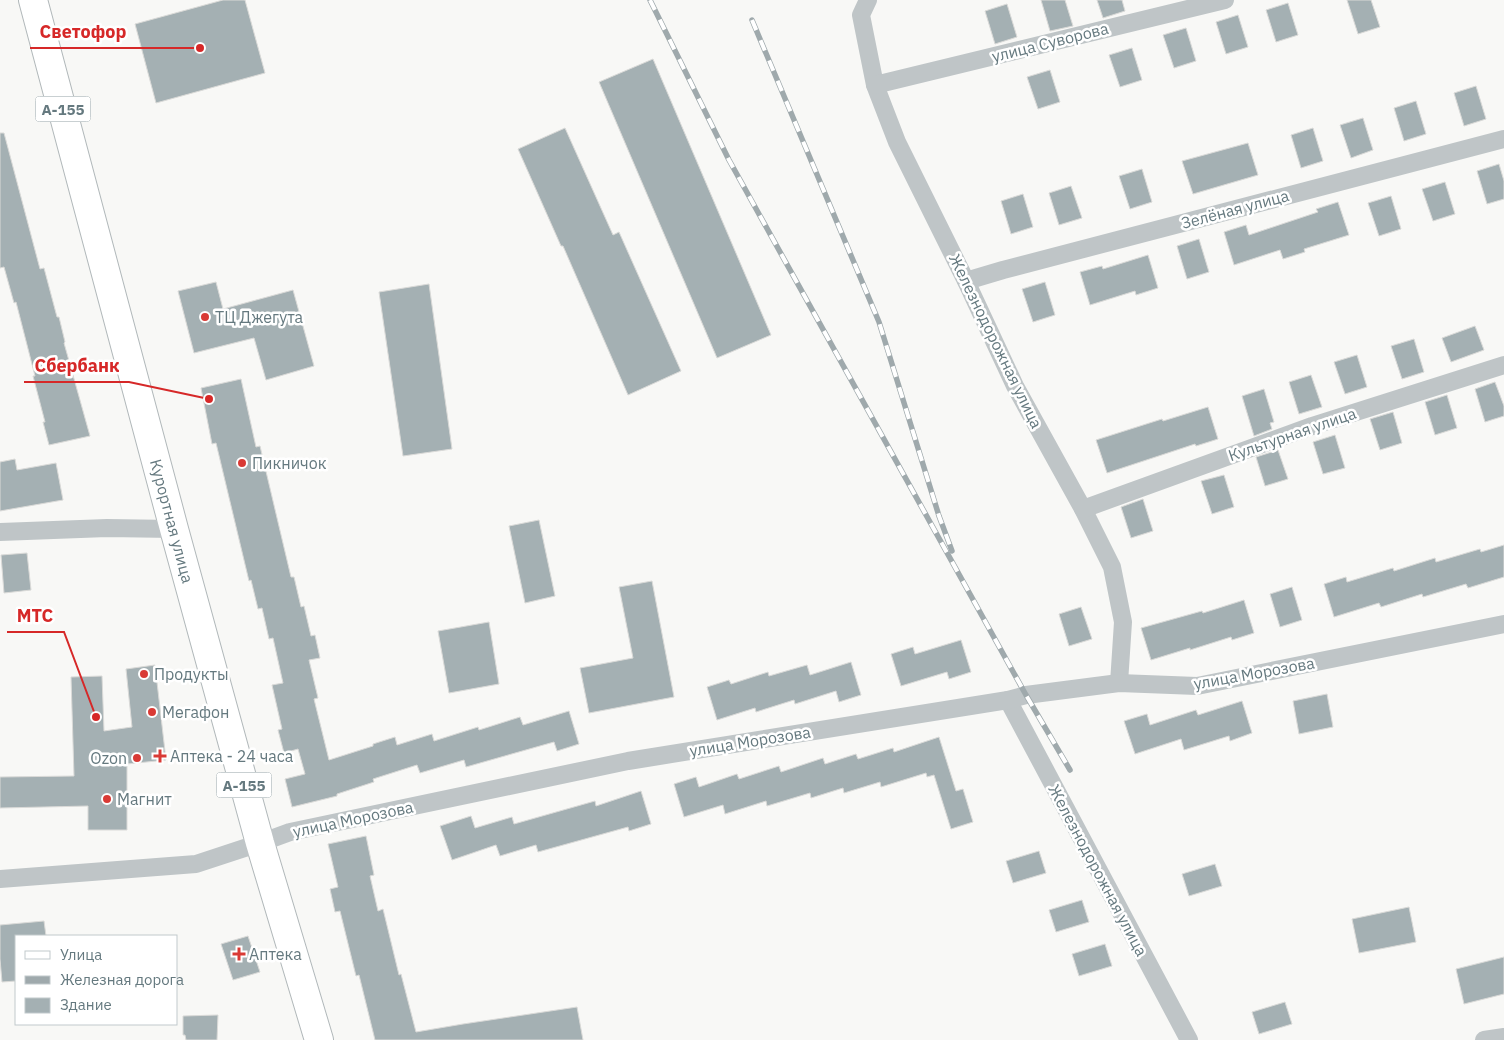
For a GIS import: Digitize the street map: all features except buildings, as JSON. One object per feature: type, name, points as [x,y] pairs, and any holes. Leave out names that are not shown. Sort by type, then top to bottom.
[{"type":"main road","name":"Курортная улица","points":[[33,0],[260,843],[319,1040]]},
{"type":"street","name":"Железнодорожная улица","points":[[868,0],[861,15],[875,85],[897,142],[966,281],[1015,386],[1083,508],[1112,567],[1123,622],[1119,683]]},
{"type":"street","name":"улица Суворова","points":[[875,85],[1225,0]]},
{"type":"street","name":"Зелёная улица","points":[[966,281],[1504,139]]},
{"type":"street","name":"Культурная улица","points":[[1083,508],[1312,426],[1504,365]]},
{"type":"street","points":[[0,532],[107,528],[174,529]]},
{"type":"street","name":"улица Морозова","points":[[0,879],[196,864],[290,832],[628,761],[1008,700],[1026,695],[1119,683],[1196,686],[1504,624]]},
{"type":"street","name":"Железнодорожная улица","points":[[1008,700],[1189,1040]]},
{"type":"street","points":[[1484,1040],[1504,1037]]},
{"type":"railway","points":[[650,0],[729,160],[1026,695],[1070,770]]},
{"type":"railway","points":[[752,20],[879,322],[939,516],[952,551]]},
{"type":"place","name":"Светофор","points":[[200,48]]},
{"type":"place","name":"ТЦ Джегута","points":[[205,317]]},
{"type":"place","name":"Сбербанк","points":[[209,399]]},
{"type":"place","name":"Пикничок","points":[[242,463]]},
{"type":"place","name":"Продукты","points":[[144,674]]},
{"type":"place","name":"Мегафон","points":[[152,712]]},
{"type":"place","name":"МТС","points":[[96,717]]},
{"type":"place","name":"Аптека - 24 часа","points":[[160,756]]},
{"type":"place","name":"Ozon","points":[[137,758]]},
{"type":"place","name":"Магнит","points":[[107,799]]},
{"type":"place","name":"Аптека","points":[[239,954]]}]
